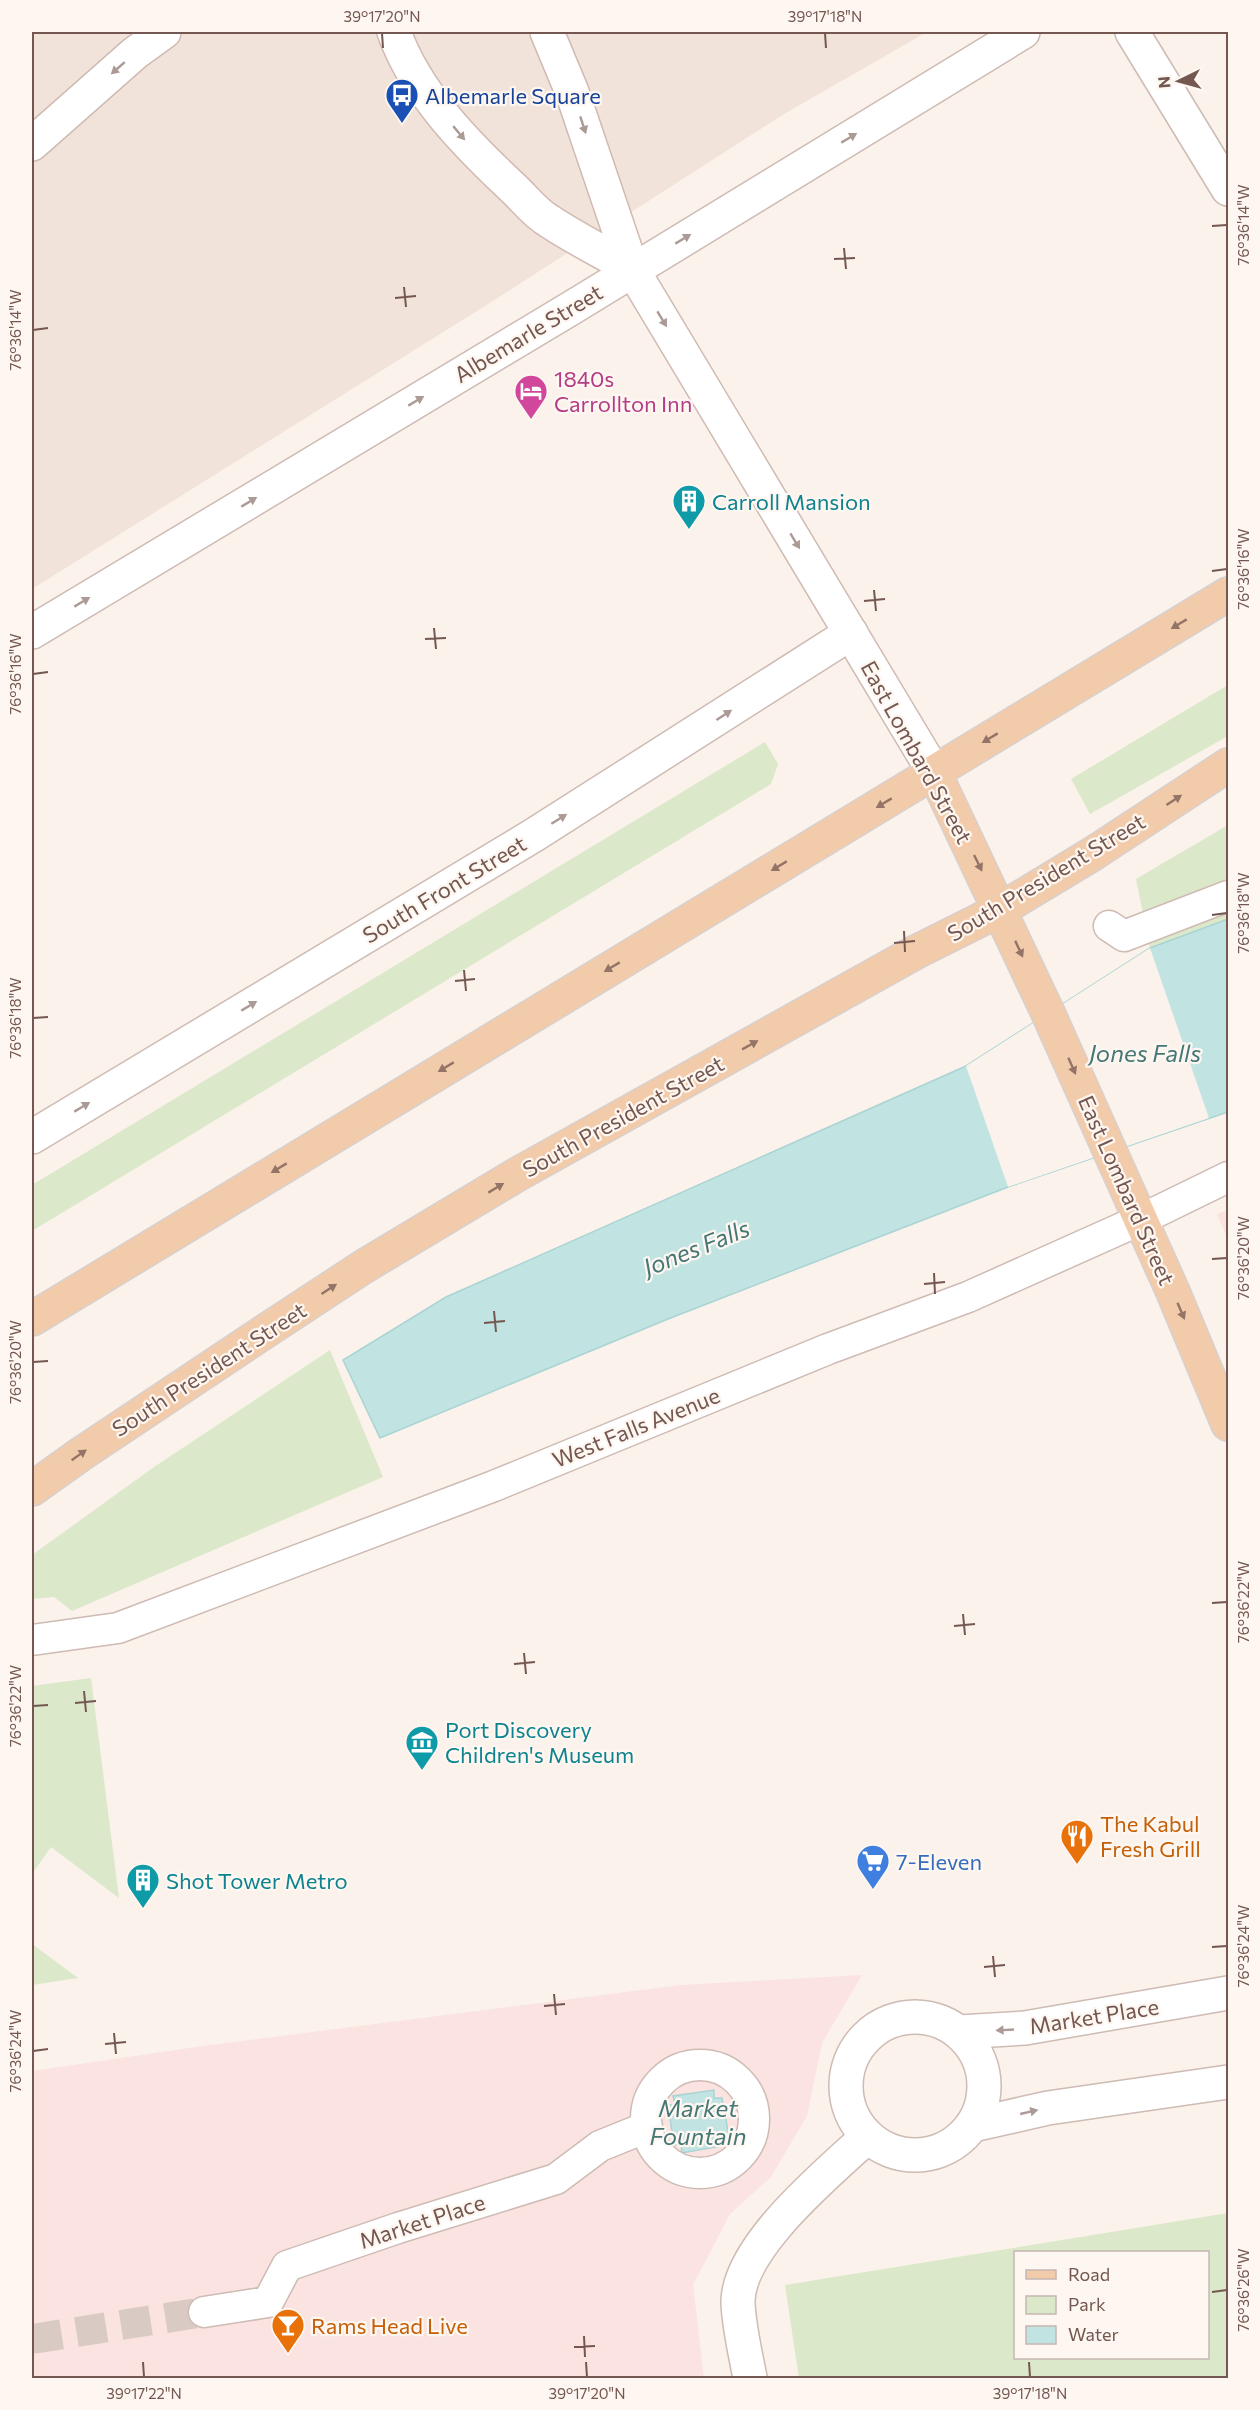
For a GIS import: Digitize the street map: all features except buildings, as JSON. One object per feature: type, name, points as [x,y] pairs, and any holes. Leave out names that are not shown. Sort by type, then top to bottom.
[{"type":"main road","points":[[32,1319],[1228,594]]},
{"type":"main road","name":"South President Street","points":[[32,1489],[363,1267],[518,1174],[906,958],[1000,910],[1094,853],[1228,765]]},
{"type":"main road","name":"East Lombard Street","points":[[934,772],[1111,1152],[1228,1424]]},
{"type":"street","points":[[32,144],[135,53],[164,32]]},
{"type":"street","name":"East Lombard Street","points":[[394,32],[402,54],[431,98],[478,154],[547,220],[632,269]]},
{"type":"street","name":"East Lombard Street","points":[[547,32],[572,92],[632,269],[934,772]]},
{"type":"street","name":"Albemarle Street","points":[[32,632],[1023,32]]},
{"type":"street","points":[[1132,32],[1228,189]]},
{"type":"street","name":"South Front Street","points":[[32,1137],[534,835],[851,633]]},
{"type":"street","points":[[1109,926],[1124,936],[1228,896]]},
{"type":"street","name":"West Falls Avenue","points":[[32,1640],[118,1628],[483,1490],[817,1353],[968,1297],[1140,1220],[1228,1177]]},
{"type":"street","name":"Market Place","points":[[959,2032],[1025,2028],[1228,1993]]},
{"type":"street","name":"Market Place","points":[[907,2017],[926,2017],[959,2032],[973,2047],[982,2066],[985,2086],[982,2107],[972,2125],[960,2141],[942,2151],[922,2156],[903,2155],[884,2149],[867,2137],[855,2121],[847,2103],[845,2083],[849,2064],[858,2046],[871,2032],[888,2022],[907,2017]]},
{"type":"street","points":[[972,2125],[1047,2108],[1228,2082]]},
{"type":"street","name":"Market Place","points":[[204,2312],[268,2301],[287,2266],[398,2228],[556,2179],[600,2145],[647,2127]]},
{"type":"street","points":[[750,2379],[738,2301],[743,2278],[751,2260],[761,2244],[814,2187],[867,2137]]},
{"type":"shaded area","points":[[32,32],[927,32],[784,114],[485,306],[32,589]]},
{"type":"shaded area","points":[[1228,1210],[1228,1240],[1217,1214]]},
{"type":"shaded area","points":[[862,1975],[822,2043],[807,2116],[771,2177],[730,2214],[693,2285],[704,2378],[32,2378],[32,2071],[203,2046],[681,1985]]},
{"type":"green space","points":[[1228,685],[1228,736],[1090,814],[1071,779]]},
{"type":"green space","points":[[765,742],[778,764],[771,784],[32,1231],[32,1185]]},
{"type":"green space","points":[[1228,825],[1228,920],[1150,948],[1136,879]]},
{"type":"green space","points":[[330,1350],[383,1477],[72,1611],[54,1597],[32,1599],[32,1555],[154,1467]]},
{"type":"green space","points":[[91,1678],[119,1898],[51,1847],[32,1874],[32,1686]]},
{"type":"green space","points":[[32,1944],[78,1978],[32,1985]]},
{"type":"green space","points":[[1228,2213],[1228,2378],[799,2378],[785,2285]]},
{"type":"water","name":"Jones Falls","points":[[1228,919],[1228,1112],[1008,1187],[668,1319],[380,1438],[343,1360],[446,1297],[966,1066],[1150,948]]},
{"type":"water","name":"Market Fountain","points":[[714,2090],[714,2098],[722,2098],[729,2136],[721,2137],[722,2146],[682,2153],[681,2145],[674,2145],[668,2105],[675,2105],[673,2096]]},
{"type":"pier","points":[[1150,948],[1209,1118],[1008,1187],[966,1066]]},
{"type":"tunnel","points":[[32,2339],[204,2312]]},
{"type":"place","name":"Albemarle Square","points":[[402,124]]},
{"type":"place","name":"1840s Carrollton Inn","points":[[531,420]]},
{"type":"place","name":"Carroll Mansion","points":[[689,530]]},
{"type":"place","name":"Port Discovery Children's Museum","points":[[422,1771]]},
{"type":"place","name":"The Kabul Fresh Grill","points":[[1077,1865]]},
{"type":"place","name":"7-Eleven","points":[[873,1890]]},
{"type":"place","name":"Shot Tower Metro","points":[[143,1909]]},
{"type":"place","name":"Rams Head Live","points":[[288,2354]]}]
